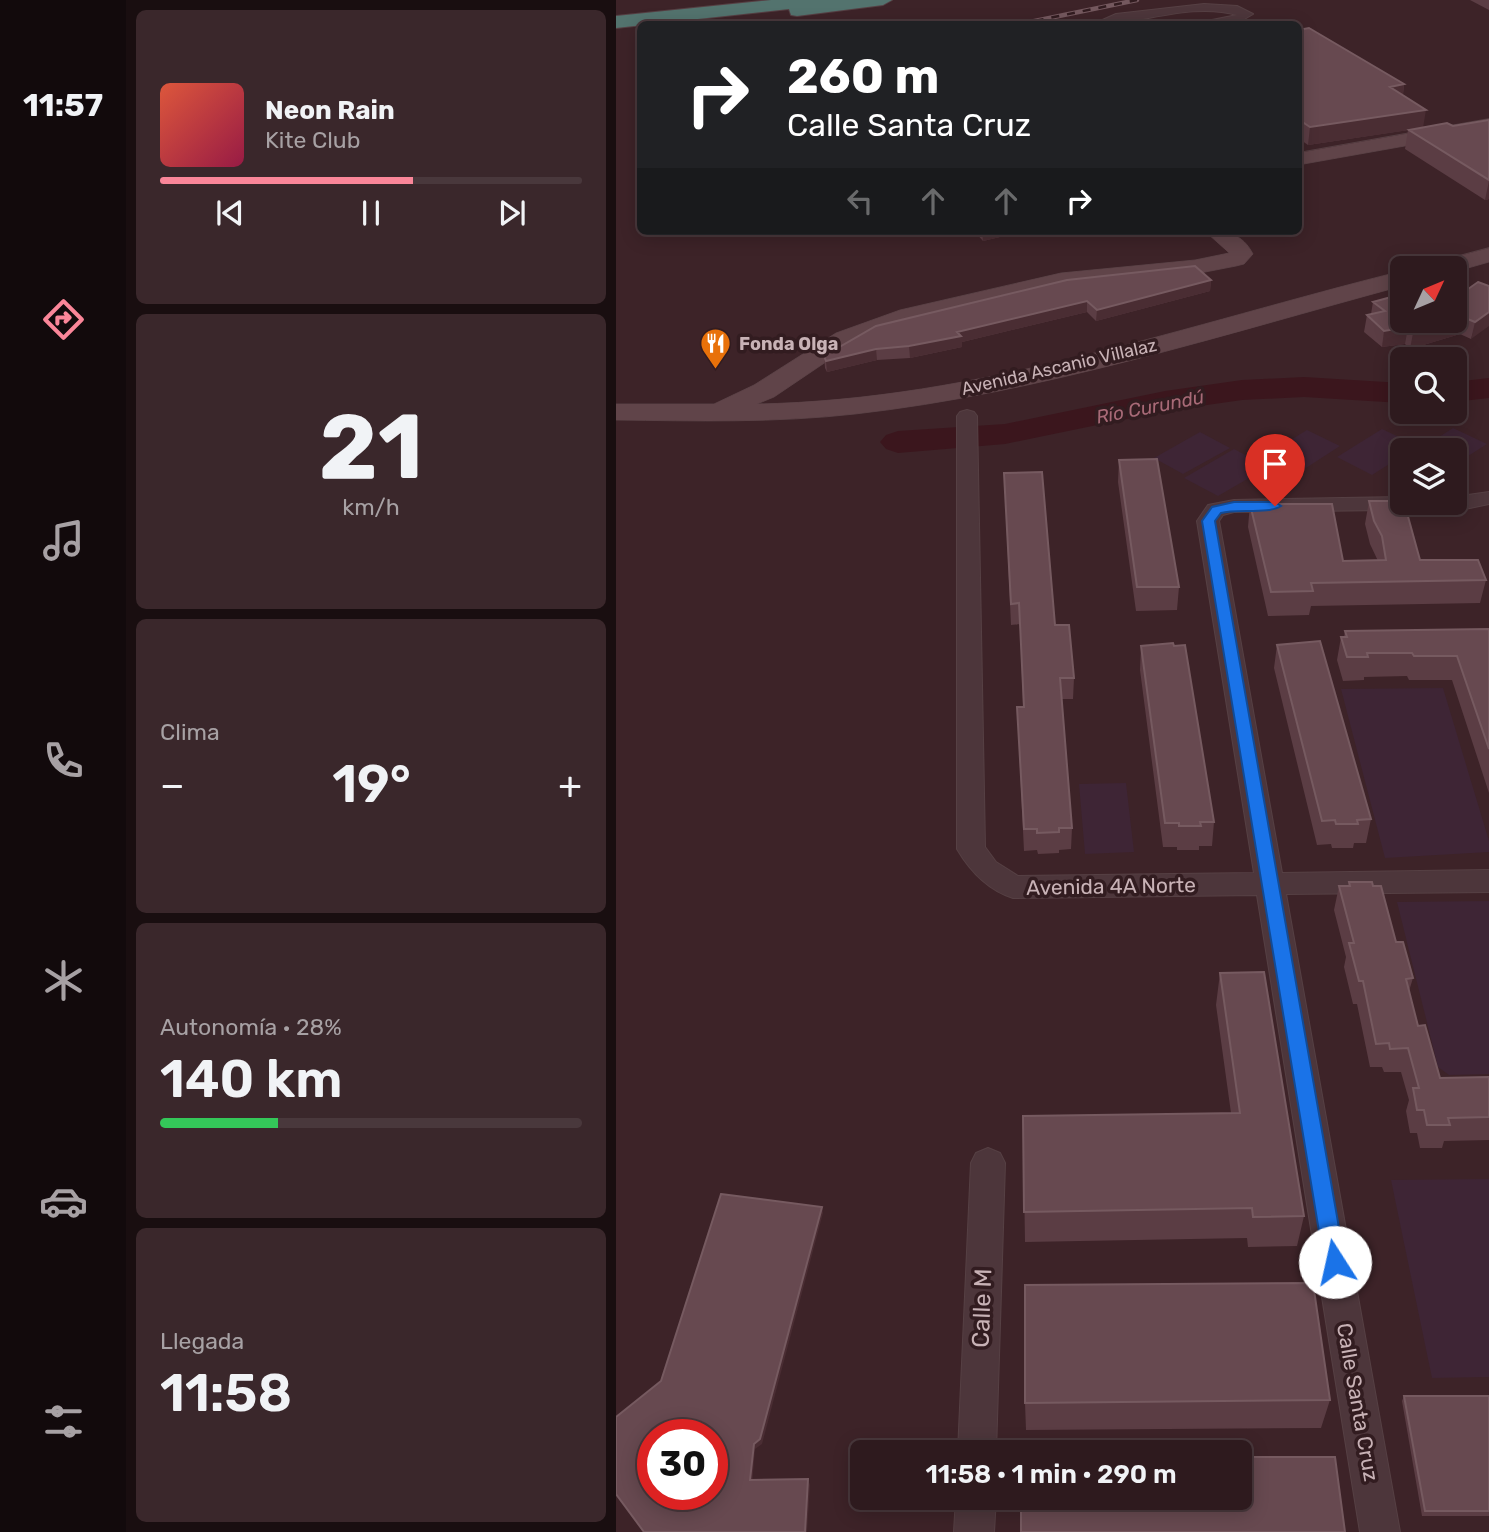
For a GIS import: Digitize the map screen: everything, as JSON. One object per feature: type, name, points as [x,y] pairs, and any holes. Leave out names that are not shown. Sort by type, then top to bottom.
[{"type":"highway","points":[[616,22],[822,0]]},
{"type":"highway","points":[[705,21],[883,0]]},
{"type":"highway","points":[[616,31],[637,29]]},
{"type":"main road","points":[[1302,158],[1489,125]]},
{"type":"main road","name":"Avenida Ascanio Villalaz","points":[[708,412],[754,395],[845,338],[909,315],[1061,280],[1204,266],[1236,259],[1241,254],[1238,248],[1222,235]]},
{"type":"main road","points":[[1467,261],[1489,255]]},
{"type":"main road","name":"Avenida Ascanio Villalaz","points":[[616,411],[811,410],[892,401],[996,384],[1128,352],[1390,281]]},
{"type":"main road","points":[[785,377],[782,390],[786,400],[798,407],[856,415],[940,407],[951,408],[967,419],[972,408],[984,401],[1079,375],[1128,352]]},
{"type":"street","points":[[1107,21],[1204,4],[1231,5],[1247,14],[1235,21]]},
{"type":"street","name":"Avenida 4A Norte","points":[[967,419],[971,849],[986,869],[1013,887],[1489,881]]},
{"type":"street","name":"Calle Santa Cruz","points":[[1380,1532],[1208,521],[1216,510],[1234,506],[1411,504],[1486,507]]},
{"type":"street","name":"Calle M","points":[[977,1440],[988,1163]]},
{"type":"street","points":[[974,1532],[975,1510]]},
{"type":"shaded area","points":[[1453,428],[1487,444],[1467,457],[1467,438],[1438,438]]},
{"type":"shaded area","points":[[1382,429],[1401,438],[1390,438],[1390,464],[1372,475],[1337,457]]},
{"type":"shaded area","points":[[1307,430],[1340,446],[1295,475],[1261,458]]},
{"type":"shaded area","points":[[1200,432],[1230,448],[1183,474],[1154,458]]},
{"type":"shaded area","points":[[1234,449],[1268,467],[1218,496],[1184,478]]},
{"type":"shaded area","points":[[1443,688],[1489,841],[1489,852],[1385,858],[1341,689]]},
{"type":"shaded area","points":[[1126,783],[1134,852],[1085,854],[1079,784]]},
{"type":"shaded area","points":[[1489,901],[1489,1074],[1449,1075],[1438,1067],[1397,902]]},
{"type":"shaded area","points":[[1489,1179],[1489,1377],[1432,1378],[1391,1180]]},
{"type":"building","points":[[1309,28],[1404,84],[1390,87],[1426,110],[1310,127],[1302,122],[1302,29]]},
{"type":"building","points":[[1489,120],[1489,180],[1409,130],[1447,123],[1453,126]]},
{"type":"building","points":[[1195,266],[1211,280],[1097,310],[1087,301],[957,332],[961,336],[876,349],[826,361],[824,356],[876,326],[1067,280]]},
{"type":"building","points":[[1478,282],[1489,286],[1489,312],[1475,322],[1467,319],[1467,290]]},
{"type":"building","points":[[1390,297],[1390,330],[1384,331],[1367,315],[1385,311],[1373,302]]},
{"type":"building","points":[[1157,459],[1179,587],[1137,587],[1119,460]]},
{"type":"building","points":[[1042,472],[1055,625],[1069,625],[1074,678],[1060,678],[1072,828],[1059,828],[1059,832],[1037,833],[1037,829],[1024,829],[1017,707],[1024,707],[1019,603],[1011,604],[1004,473]]},
{"type":"building","points":[[1369,501],[1390,501],[1390,515],[1408,515],[1420,560],[1478,560],[1486,580],[1311,583],[1313,591],[1271,592],[1250,504],[1332,504],[1343,561],[1386,560],[1382,536],[1374,521]]},
{"type":"building","points":[[1489,629],[1489,749],[1457,656],[1367,653],[1368,657],[1347,657],[1341,637],[1347,637],[1345,631]]},
{"type":"building","points":[[1320,641],[1371,819],[1357,820],[1358,824],[1322,821],[1277,645]]},
{"type":"building","points":[[1173,643],[1174,646],[1185,645],[1214,822],[1200,822],[1201,826],[1165,823],[1141,646]]},
{"type":"building","points":[[1349,882],[1372,882],[1373,886],[1381,886],[1396,942],[1403,942],[1413,978],[1406,979],[1418,1026],[1425,1025],[1440,1078],[1489,1077],[1489,1117],[1448,1118],[1450,1125],[1427,1125],[1424,1110],[1417,1110],[1413,1088],[1419,1088],[1408,1048],[1390,1049],[1389,1043],[1376,1044],[1363,981],[1359,981],[1349,943],[1354,943],[1339,886],[1350,886]]},
{"type":"building","points":[[1264,972],[1304,1216],[1253,1217],[1252,1208],[1024,1212],[1023,1116],[1240,1113],[1220,973]]},
{"type":"building","points":[[721,1194],[822,1207],[760,1439],[754,1444],[750,1480],[808,1479],[805,1532],[644,1532],[616,1494],[616,1417],[661,1381]]},
{"type":"building","points":[[1313,1283],[1330,1400],[1025,1403],[1025,1285]]},
{"type":"building","points":[[1404,1396],[1489,1396],[1489,1511],[1425,1511]]},
{"type":"building","points":[[1252,1457],[1335,1457],[1345,1532],[1021,1532],[1021,1510],[1252,1510]]},
{"type":"waterway","name":"Río Curundú","points":[[898,442],[1005,434],[1165,401],[1242,390],[1304,387],[1390,392]]},
{"type":"waterway","name":"Río Curundú","points":[[1467,391],[1489,388]]},
{"type":"railway","points":[[1035,21],[1137,0]]},
{"type":"place","name":"Fonda Olga","points":[[716,371]]},
{"type":"route","points":[[1275,506],[1234,506],[1216,510],[1208,521],[1335,1262]]}]
